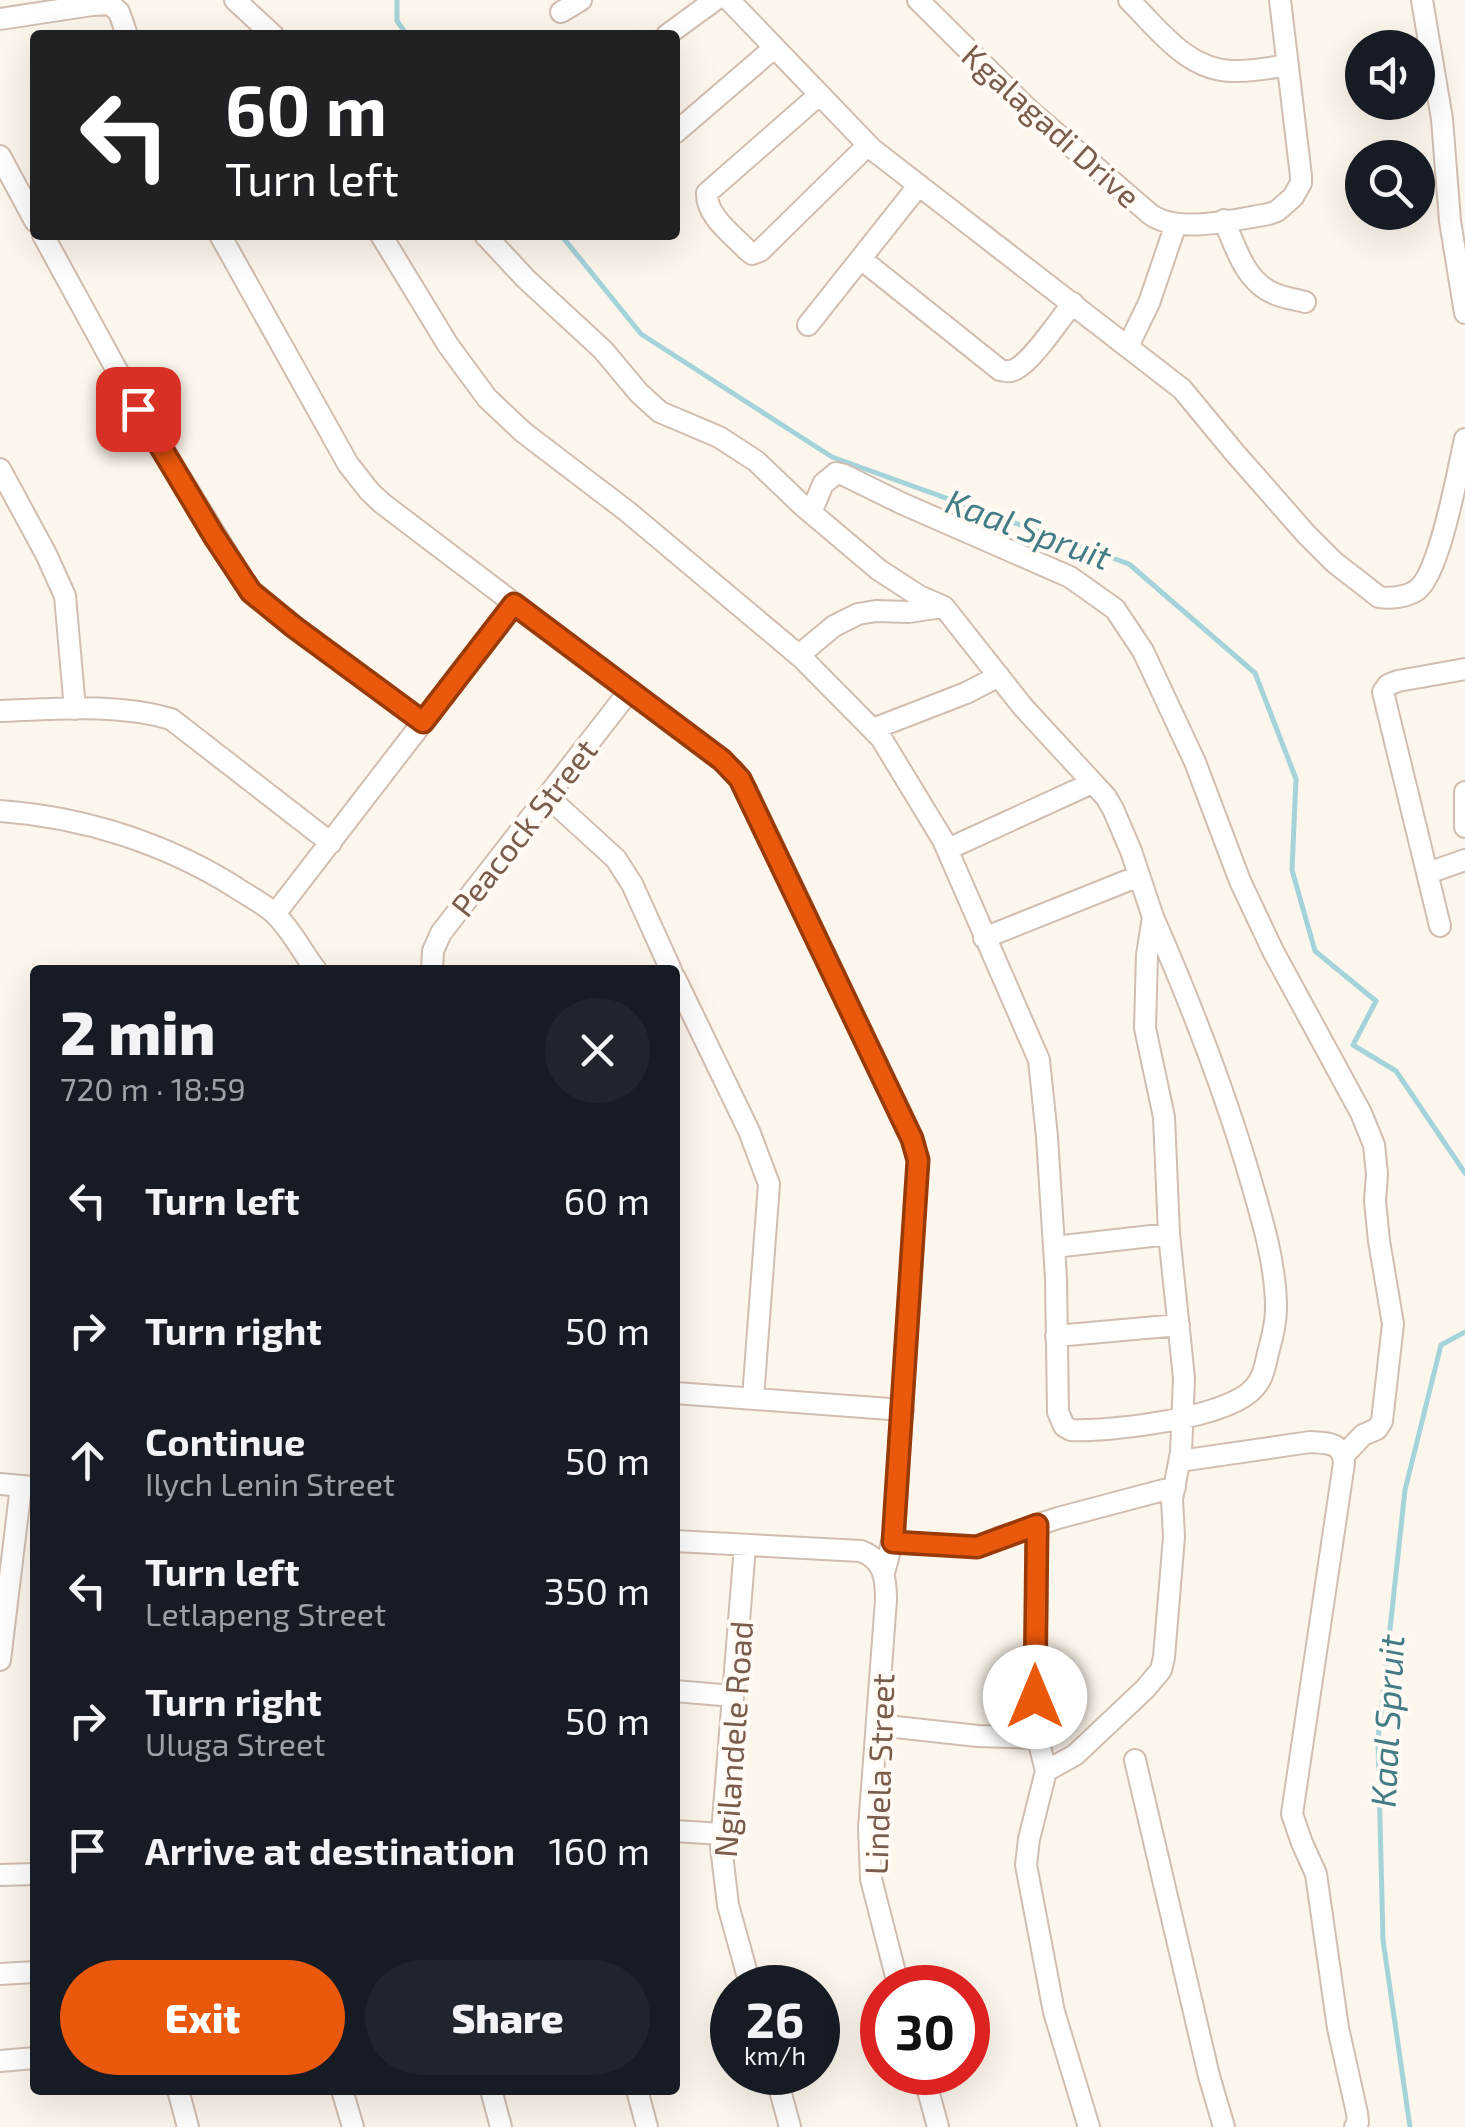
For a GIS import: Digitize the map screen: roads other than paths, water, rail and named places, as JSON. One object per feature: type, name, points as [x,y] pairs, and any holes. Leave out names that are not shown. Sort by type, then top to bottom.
[{"type":"street","points":[[235,0],[268,30]]},
{"type":"street","points":[[561,12],[580,0]]},
{"type":"street","points":[[674,30],[716,0]]},
{"type":"street","points":[[730,0],[868,146],[1182,389],[1306,534],[1378,597],[1407,594],[1427,578],[1465,439]]},
{"type":"street","name":"Kgalagadi Drive","points":[[918,0],[1028,109],[1085,159],[1156,218],[1176,224],[1277,211],[1292,197],[1300,182],[1280,0]]},
{"type":"street","points":[[1129,0],[1182,53],[1200,65],[1232,72],[1288,65]]},
{"type":"street","points":[[1422,0],[1442,120],[1450,221],[1465,312]]},
{"type":"street","points":[[0,20],[110,2],[119,12],[125,30]]},
{"type":"street","points":[[680,129],[774,48]]},
{"type":"street","points":[[819,96],[707,193],[712,213],[746,250],[752,254],[760,251],[868,146]]},
{"type":"street","points":[[0,156],[30,212]]},
{"type":"street","points":[[808,326],[919,185]]},
{"type":"street","points":[[1224,220],[1243,264],[1256,281],[1277,295],[1305,302]]},
{"type":"street","points":[[1128,346],[1149,304],[1176,224]]},
{"type":"street","points":[[46,240],[138,409],[249,589],[423,722]]},
{"type":"street","name":"Lindela Street","points":[[223,240],[356,474],[383,504],[722,760],[743,784],[912,1139],[918,1171],[904,1410],[893,1542],[880,1566],[886,1600],[870,1828],[871,1879],[893,1965]]},
{"type":"street","points":[[384,240],[448,345],[487,398],[798,655],[873,729],[910,782],[948,849],[1038,1060],[1054,1248],[1058,1412],[1062,1423],[1079,1431],[1183,1419],[1238,1400],[1257,1385],[1265,1368],[1275,1322],[1276,1293],[1264,1226],[1240,1141],[1200,1028],[1113,809],[944,607],[879,570],[737,448],[660,412],[490,240]]},
{"type":"street","points":[[861,259],[1006,372],[1026,360],[1073,304]]},
{"type":"street","points":[[0,469],[65,596],[74,709]]},
{"type":"street","points":[[810,513],[827,478],[836,473],[844,475],[1070,577],[1114,610],[1143,651],[1195,762],[1240,881],[1272,951],[1361,1113],[1374,1145],[1378,1240],[1392,1310],[1390,1353],[1382,1421],[1344,1455]]},
{"type":"street","points":[[275,914],[514,604]]},
{"type":"street","points":[[798,655],[834,626],[858,614],[944,607]]},
{"type":"street","points":[[1440,926],[1384,692],[1388,685],[1398,681],[1465,669]]},
{"type":"street","points":[[873,729],[1000,676]]},
{"type":"street","name":"Peacock Street","points":[[432,965],[441,933],[630,690]]},
{"type":"street","points":[[0,711],[140,712],[170,719],[331,843]]},
{"type":"street","points":[[948,849],[1092,783]]},
{"type":"street","points":[[1465,792],[1465,828]]},
{"type":"street","points":[[547,796],[620,864],[669,965]]},
{"type":"street","points":[[0,811],[94,825],[172,854],[217,876],[275,914],[312,965]]},
{"type":"street","points":[[1428,873],[1465,860]]},
{"type":"street","points":[[984,938],[1139,876]]},
{"type":"street","points":[[1046,1771],[1066,1762],[1144,1690],[1161,1670],[1164,1657],[1172,1499],[1180,1461],[1184,1378],[1169,1234],[1164,1117],[1144,1015],[1153,917]]},
{"type":"street","points":[[683,1017],[754,1142],[770,1184],[753,1398]]},
{"type":"street","points":[[1054,1248],[1169,1234]]},
{"type":"street","points":[[1056,1336],[1179,1325]]},
{"type":"street","points":[[680,1393],[904,1410]]},
{"type":"street","points":[[1180,1461],[1310,1442],[1330,1443],[1344,1455],[1292,1814],[1319,1886],[1335,2012],[1357,2112],[1355,2127]]},
{"type":"street","points":[[0,1660],[19,1486]]},
{"type":"street","points":[[893,1542],[977,1547],[1037,1525],[1175,1487]]},
{"type":"street","points":[[1037,1525],[1035,1717],[1046,1771],[1026,1865],[1054,2012],[1089,2127]]},
{"type":"street","points":[[680,1541],[850,1550],[867,1553],[880,1566]]},
{"type":"street","name":"Ngilandele Road","points":[[745,1546],[722,1834],[728,1905],[745,1965]]},
{"type":"street","points":[[680,1691],[734,1696]]},
{"type":"street","points":[[877,1725],[1038,1738]]},
{"type":"street","points":[[1135,1760],[1224,2127]]},
{"type":"street","points":[[680,1831],[722,1834]]},
{"type":"street","points":[[0,1875],[30,1874]]},
{"type":"street","points":[[0,1974],[30,1972]]},
{"type":"street","points":[[0,2060],[30,2058]]},
{"type":"street","points":[[179,2095],[188,2127]]},
{"type":"street","points":[[343,2095],[353,2127]]},
{"type":"street","points":[[492,2095],[501,2127]]},
{"type":"street","points":[[638,2095],[647,2127]]},
{"type":"street","points":[[781,2095],[790,2127]]},
{"type":"street","points":[[929,2095],[938,2127]]},
{"type":"waterway","name":"Kaal Spruit","points":[[397,0],[397,21],[403,30]]},
{"type":"waterway","name":"Kaal Spruit","points":[[565,240],[641,334],[832,457],[1129,564],[1255,673],[1296,779],[1292,870],[1315,951],[1376,1001],[1353,1045],[1396,1071],[1465,1173]]},
{"type":"waterway","name":"Kaal Spruit","points":[[1410,2127],[1383,1940],[1378,1740],[1405,1490],[1441,1345],[1465,1332]]}]
